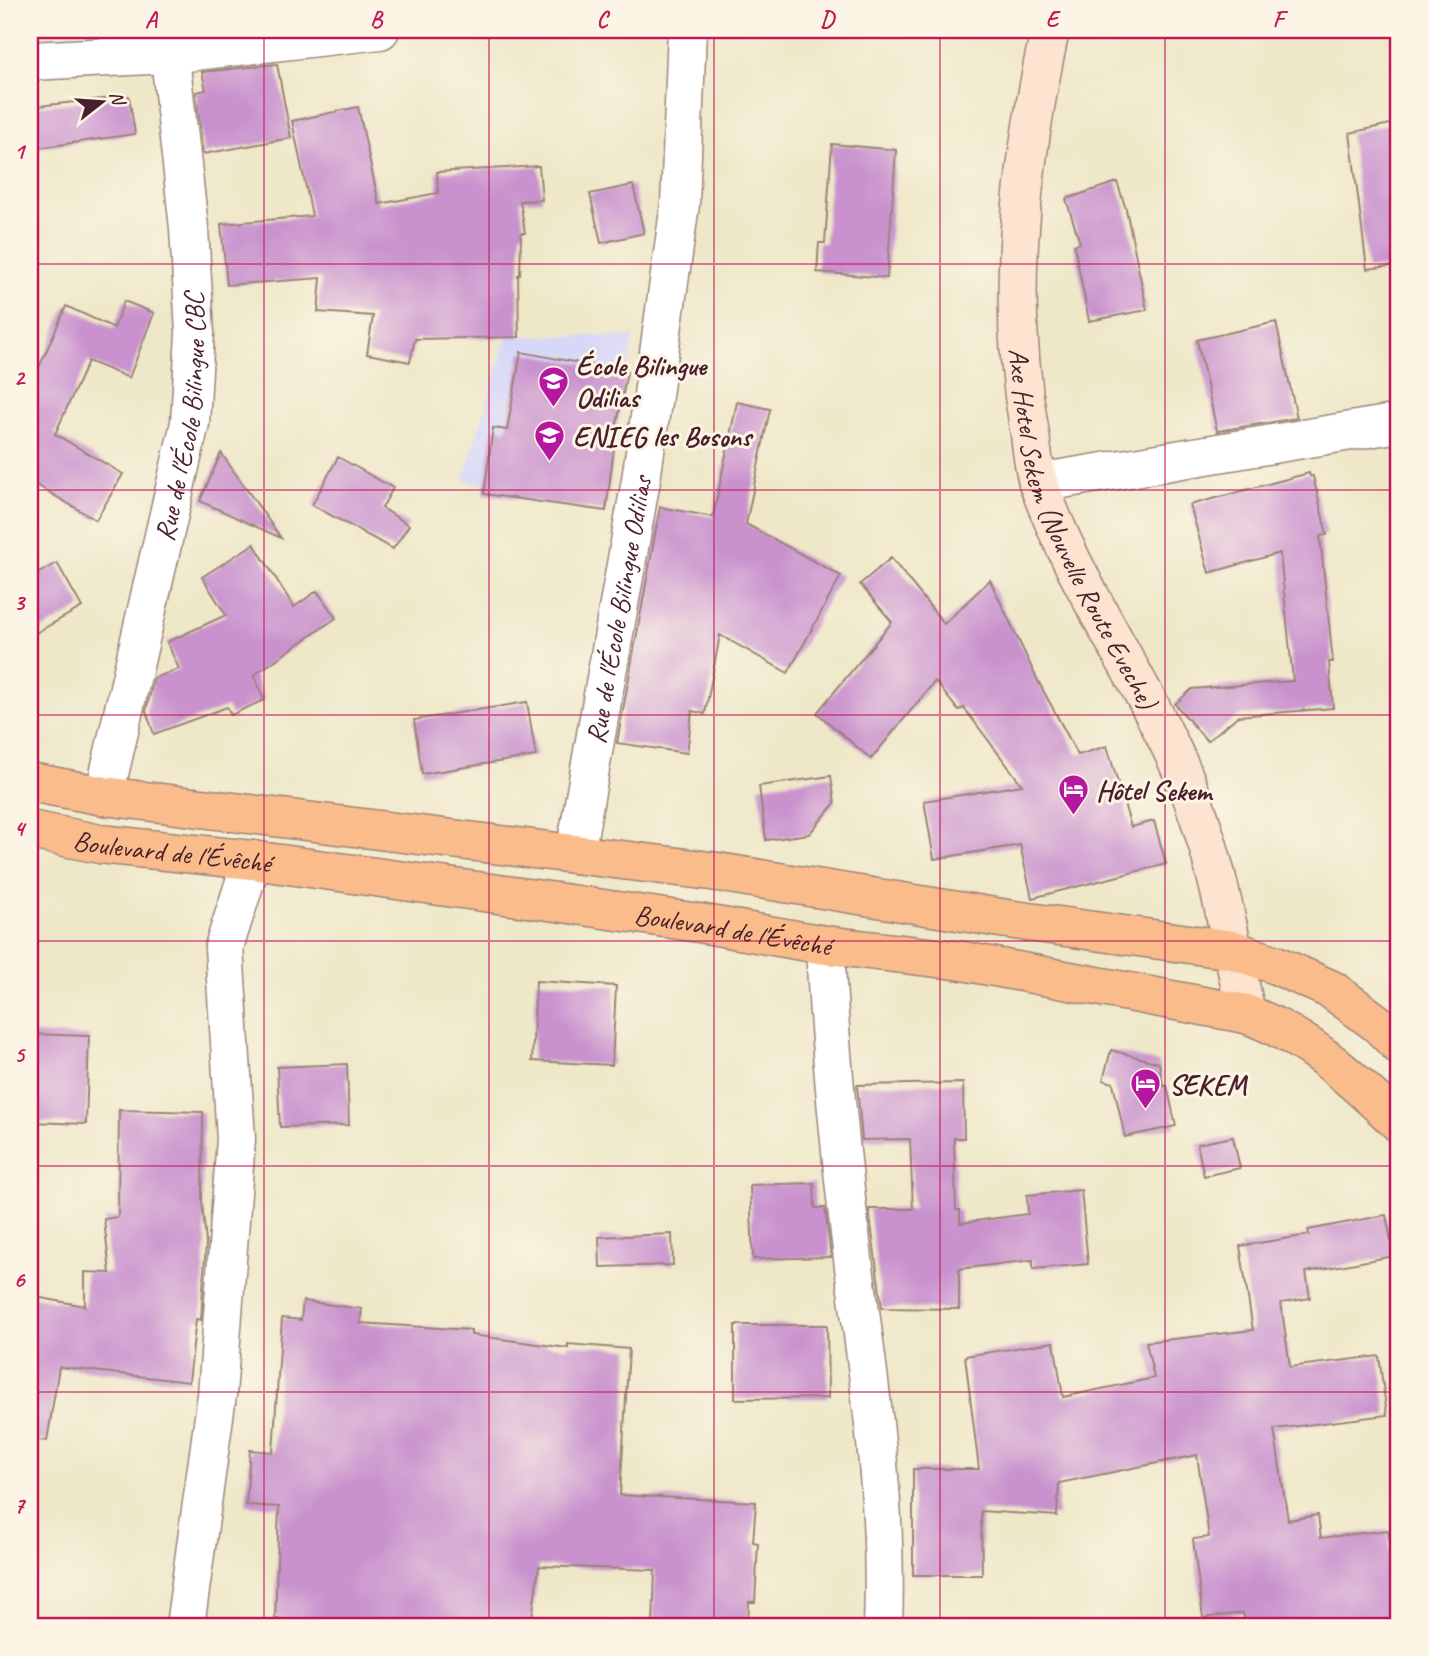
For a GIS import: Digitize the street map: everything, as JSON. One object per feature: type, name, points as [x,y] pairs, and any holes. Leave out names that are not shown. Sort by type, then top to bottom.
[{"type":"main road","name":"Boulevard de l'Évêché","points":[[30,782],[104,796],[711,871],[1007,919],[1233,950],[1276,965],[1332,990],[1378,1024],[1399,1045]]},
{"type":"main road","name":"Boulevard de l'Évêché","points":[[30,830],[100,844],[252,860],[617,911],[825,945],[963,961],[1246,1014],[1271,1023],[1317,1049],[1399,1123]]},
{"type":"street","points":[[30,61],[168,42],[380,30]]},
{"type":"street","name":"Rue de l'École Bilingue Odilias","points":[[575,854],[638,493],[680,204],[687,30]]},
{"type":"street","name":"Axe Hotel Sekem (Nouvelle Route Eveche)","points":[[1050,30],[1034,103],[1016,295],[1022,390],[1038,483],[1067,550],[1183,775],[1213,861],[1246,1014]]},
{"type":"street","name":"Rue de l'École Bilingue CBC","points":[[104,796],[190,423],[194,320],[189,228],[168,42]]},
{"type":"street","points":[[1038,483],[1399,423]]},
{"type":"street","points":[[185,1626],[217,1395],[236,1139],[224,947],[252,860]]},
{"type":"street","points":[[825,945],[830,1048],[872,1399],[883,1521],[883,1626]]},
{"type":"shaded area","name":"École Bilingue Odilias","points":[[507,336],[634,336],[602,508],[463,480]]},
{"type":"building","points":[[277,64],[291,138],[203,154],[196,92],[206,90],[202,72]]},
{"type":"building","points":[[129,96],[135,134],[30,149],[30,107]]},
{"type":"building","points":[[358,107],[379,204],[438,193],[437,172],[539,166],[542,200],[520,201],[525,233],[521,233],[518,275],[519,337],[415,339],[410,362],[367,354],[373,316],[318,312],[321,278],[227,285],[221,224],[312,216],[292,121]]},
{"type":"building","points":[[1399,122],[1399,265],[1367,269],[1350,133]]},
{"type":"building","points":[[832,144],[896,150],[887,278],[817,272],[819,243],[825,243]]},
{"type":"building","points":[[1117,182],[1126,209],[1147,310],[1089,321],[1074,245],[1080,243],[1066,199]]},
{"type":"building","points":[[633,185],[644,233],[601,243],[590,194]]},
{"type":"building","points":[[124,301],[154,313],[129,378],[88,361],[55,434],[123,474],[96,520],[33,483],[30,491],[30,388],[66,306],[114,328]]},
{"type":"building","points":[[1276,322],[1297,418],[1217,431],[1197,340]]},
{"type":"building","name":"École Bilingue Odilias","points":[[521,352],[627,372],[617,424],[606,511],[484,494],[493,428],[507,430]]},
{"type":"building","points":[[737,402],[770,409],[746,524],[841,576],[788,673],[720,635],[705,714],[692,711],[687,753],[617,743],[660,507],[713,517]]},
{"type":"building","points":[[221,453],[281,538],[200,501]]},
{"type":"building","points":[[338,457],[393,488],[382,508],[409,525],[393,549],[312,505]]},
{"type":"building","points":[[1309,473],[1313,476],[1327,535],[1320,536],[1333,662],[1329,662],[1333,708],[1238,716],[1207,741],[1175,704],[1192,689],[1293,681],[1280,553],[1209,573],[1190,505]]},
{"type":"building","points":[[254,544],[294,607],[317,591],[336,618],[254,675],[264,700],[231,715],[227,707],[154,734],[146,711],[154,678],[179,669],[167,642],[226,615],[202,577]]},
{"type":"building","points":[[891,558],[944,624],[990,580],[1037,679],[1078,755],[1107,746],[1131,827],[1154,821],[1166,864],[1032,898],[1020,845],[934,859],[924,801],[1022,785],[964,708],[958,710],[935,681],[871,759],[817,713],[892,622],[860,584]]},
{"type":"building","points":[[57,563],[82,607],[30,636],[30,578]]},
{"type":"building","points":[[527,702],[536,756],[422,774],[414,720]]},
{"type":"building","points":[[831,776],[835,803],[809,834],[766,840],[759,786]]},
{"type":"building","points":[[536,981],[616,986],[612,1065],[532,1061]]},
{"type":"building","points":[[30,1034],[89,1036],[86,1124],[30,1122]]},
{"type":"building","points":[[1111,1050],[1159,1063],[1163,1086],[1167,1086],[1176,1126],[1125,1137],[1113,1083],[1103,1080]]},
{"type":"building","points":[[347,1064],[349,1125],[280,1127],[277,1067]]},
{"type":"building","points":[[963,1083],[964,1138],[954,1138],[956,1210],[960,1210],[960,1223],[1028,1214],[1027,1195],[1081,1190],[1088,1264],[1033,1269],[1033,1260],[959,1269],[959,1309],[882,1308],[869,1209],[913,1209],[910,1139],[862,1140],[857,1085]]},
{"type":"building","points":[[119,1110],[203,1112],[202,1201],[206,1243],[201,1320],[196,1319],[189,1382],[59,1367],[47,1441],[30,1439],[30,1296],[85,1306],[85,1272],[110,1273],[104,1219],[118,1217]]},
{"type":"building","points":[[1233,1137],[1240,1168],[1204,1176],[1197,1144]]},
{"type":"building","points":[[814,1183],[815,1208],[825,1208],[831,1257],[753,1259],[750,1185]]},
{"type":"building","points":[[1386,1215],[1394,1256],[1306,1272],[1310,1298],[1281,1303],[1290,1367],[1379,1356],[1387,1415],[1274,1429],[1288,1520],[1318,1515],[1321,1538],[1388,1530],[1396,1592],[1399,1591],[1399,1626],[1246,1626],[1243,1613],[1203,1618],[1193,1539],[1209,1537],[1197,1455],[1059,1483],[1057,1516],[981,1511],[982,1575],[913,1575],[913,1469],[979,1469],[965,1356],[1054,1342],[1063,1397],[1154,1378],[1146,1342],[1253,1330],[1240,1246],[1309,1235],[1308,1230]]},
{"type":"building","points":[[672,1234],[673,1265],[600,1267],[599,1237]]},
{"type":"building","points":[[303,1301],[362,1309],[360,1323],[471,1330],[471,1335],[568,1348],[568,1344],[629,1349],[620,1495],[756,1502],[753,1542],[758,1543],[755,1602],[749,1602],[748,1626],[653,1626],[655,1570],[539,1566],[531,1626],[347,1626],[348,1621],[275,1619],[279,1507],[246,1505],[250,1450],[273,1452],[282,1318],[301,1320]]},
{"type":"building","points":[[735,1325],[827,1325],[828,1398],[735,1399]]},
{"type":"place","name":"École Bilingue Odilias","points":[[553,408]]},
{"type":"place","name":"ENIEG les Bosons","points":[[550,463]]},
{"type":"place","name":"Hôtel Sekem","points":[[1073,817]]},
{"type":"place","name":"SEKEM","points":[[1146,1111]]}]
